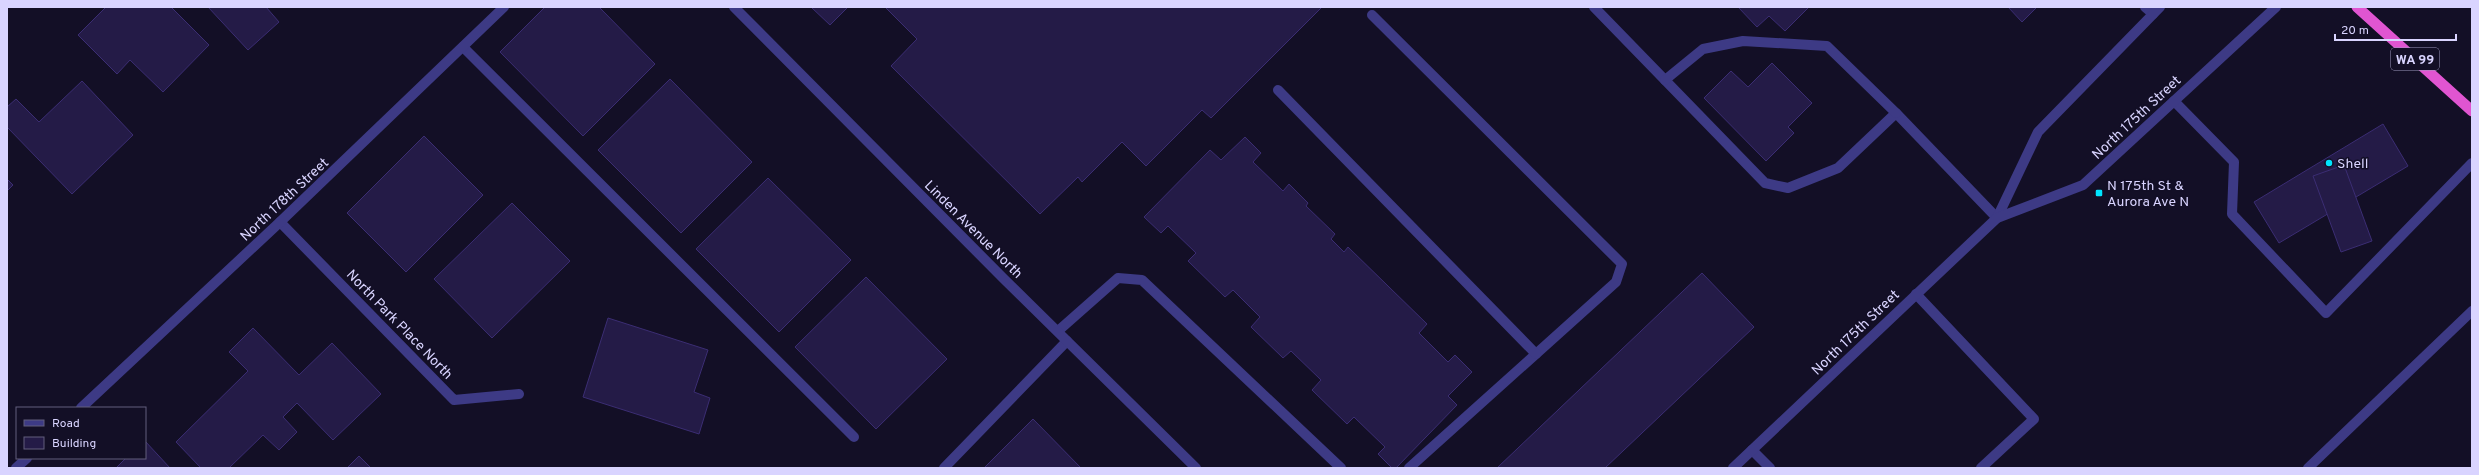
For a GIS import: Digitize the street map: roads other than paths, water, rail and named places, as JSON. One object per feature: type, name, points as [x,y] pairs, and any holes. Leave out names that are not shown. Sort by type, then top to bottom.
[{"type":"highway","name":"WA 99","points":[[2357,7],[2472,111]]},
{"type":"street","name":"North 178th Street","points":[[82,407],[280,222],[504,7]]},
{"type":"street","name":"Linden Avenue North","points":[[734,7],[1067,341],[1196,468]]},
{"type":"street","points":[[1594,7],[1765,183],[1788,188],[1838,168],[1896,113]]},
{"type":"street","name":"North 175th Street","points":[[1997,218],[2083,185],[2276,7]]},
{"type":"street","name":"North 175th Street","points":[[1734,468],[1997,218],[2038,132],[2153,9]]},
{"type":"street","points":[[1372,15],[1622,264],[1616,282],[1409,468]]},
{"type":"street","points":[[1665,80],[1703,49],[1743,41],[1827,46],[1896,113],[1997,218]]},
{"type":"street","points":[[463,47],[854,437]]},
{"type":"street","points":[[1278,90],[1536,354]]},
{"type":"street","points":[[2174,101],[2234,162],[2232,214],[2326,313],[2472,163]]},
{"type":"street","name":"North Park Place North","points":[[280,222],[454,400],[519,394]]},
{"type":"street","points":[[1058,331],[1087,303],[1118,278],[1142,280],[1341,468]]},
{"type":"street","points":[[1916,294],[2034,418],[1982,468]]},
{"type":"street","points":[[2308,468],[2472,311]]},
{"type":"street","points":[[944,468],[1067,341]]},
{"type":"street","points":[[1752,450],[1770,468]]},
{"type":"street","points":[[16,468],[26,459]]},
{"type":"place","name":"Shell","points":[[2329,163]]},
{"type":"place","name":"N 175th St & Aurora Ave N","points":[[2099,193]]}]
